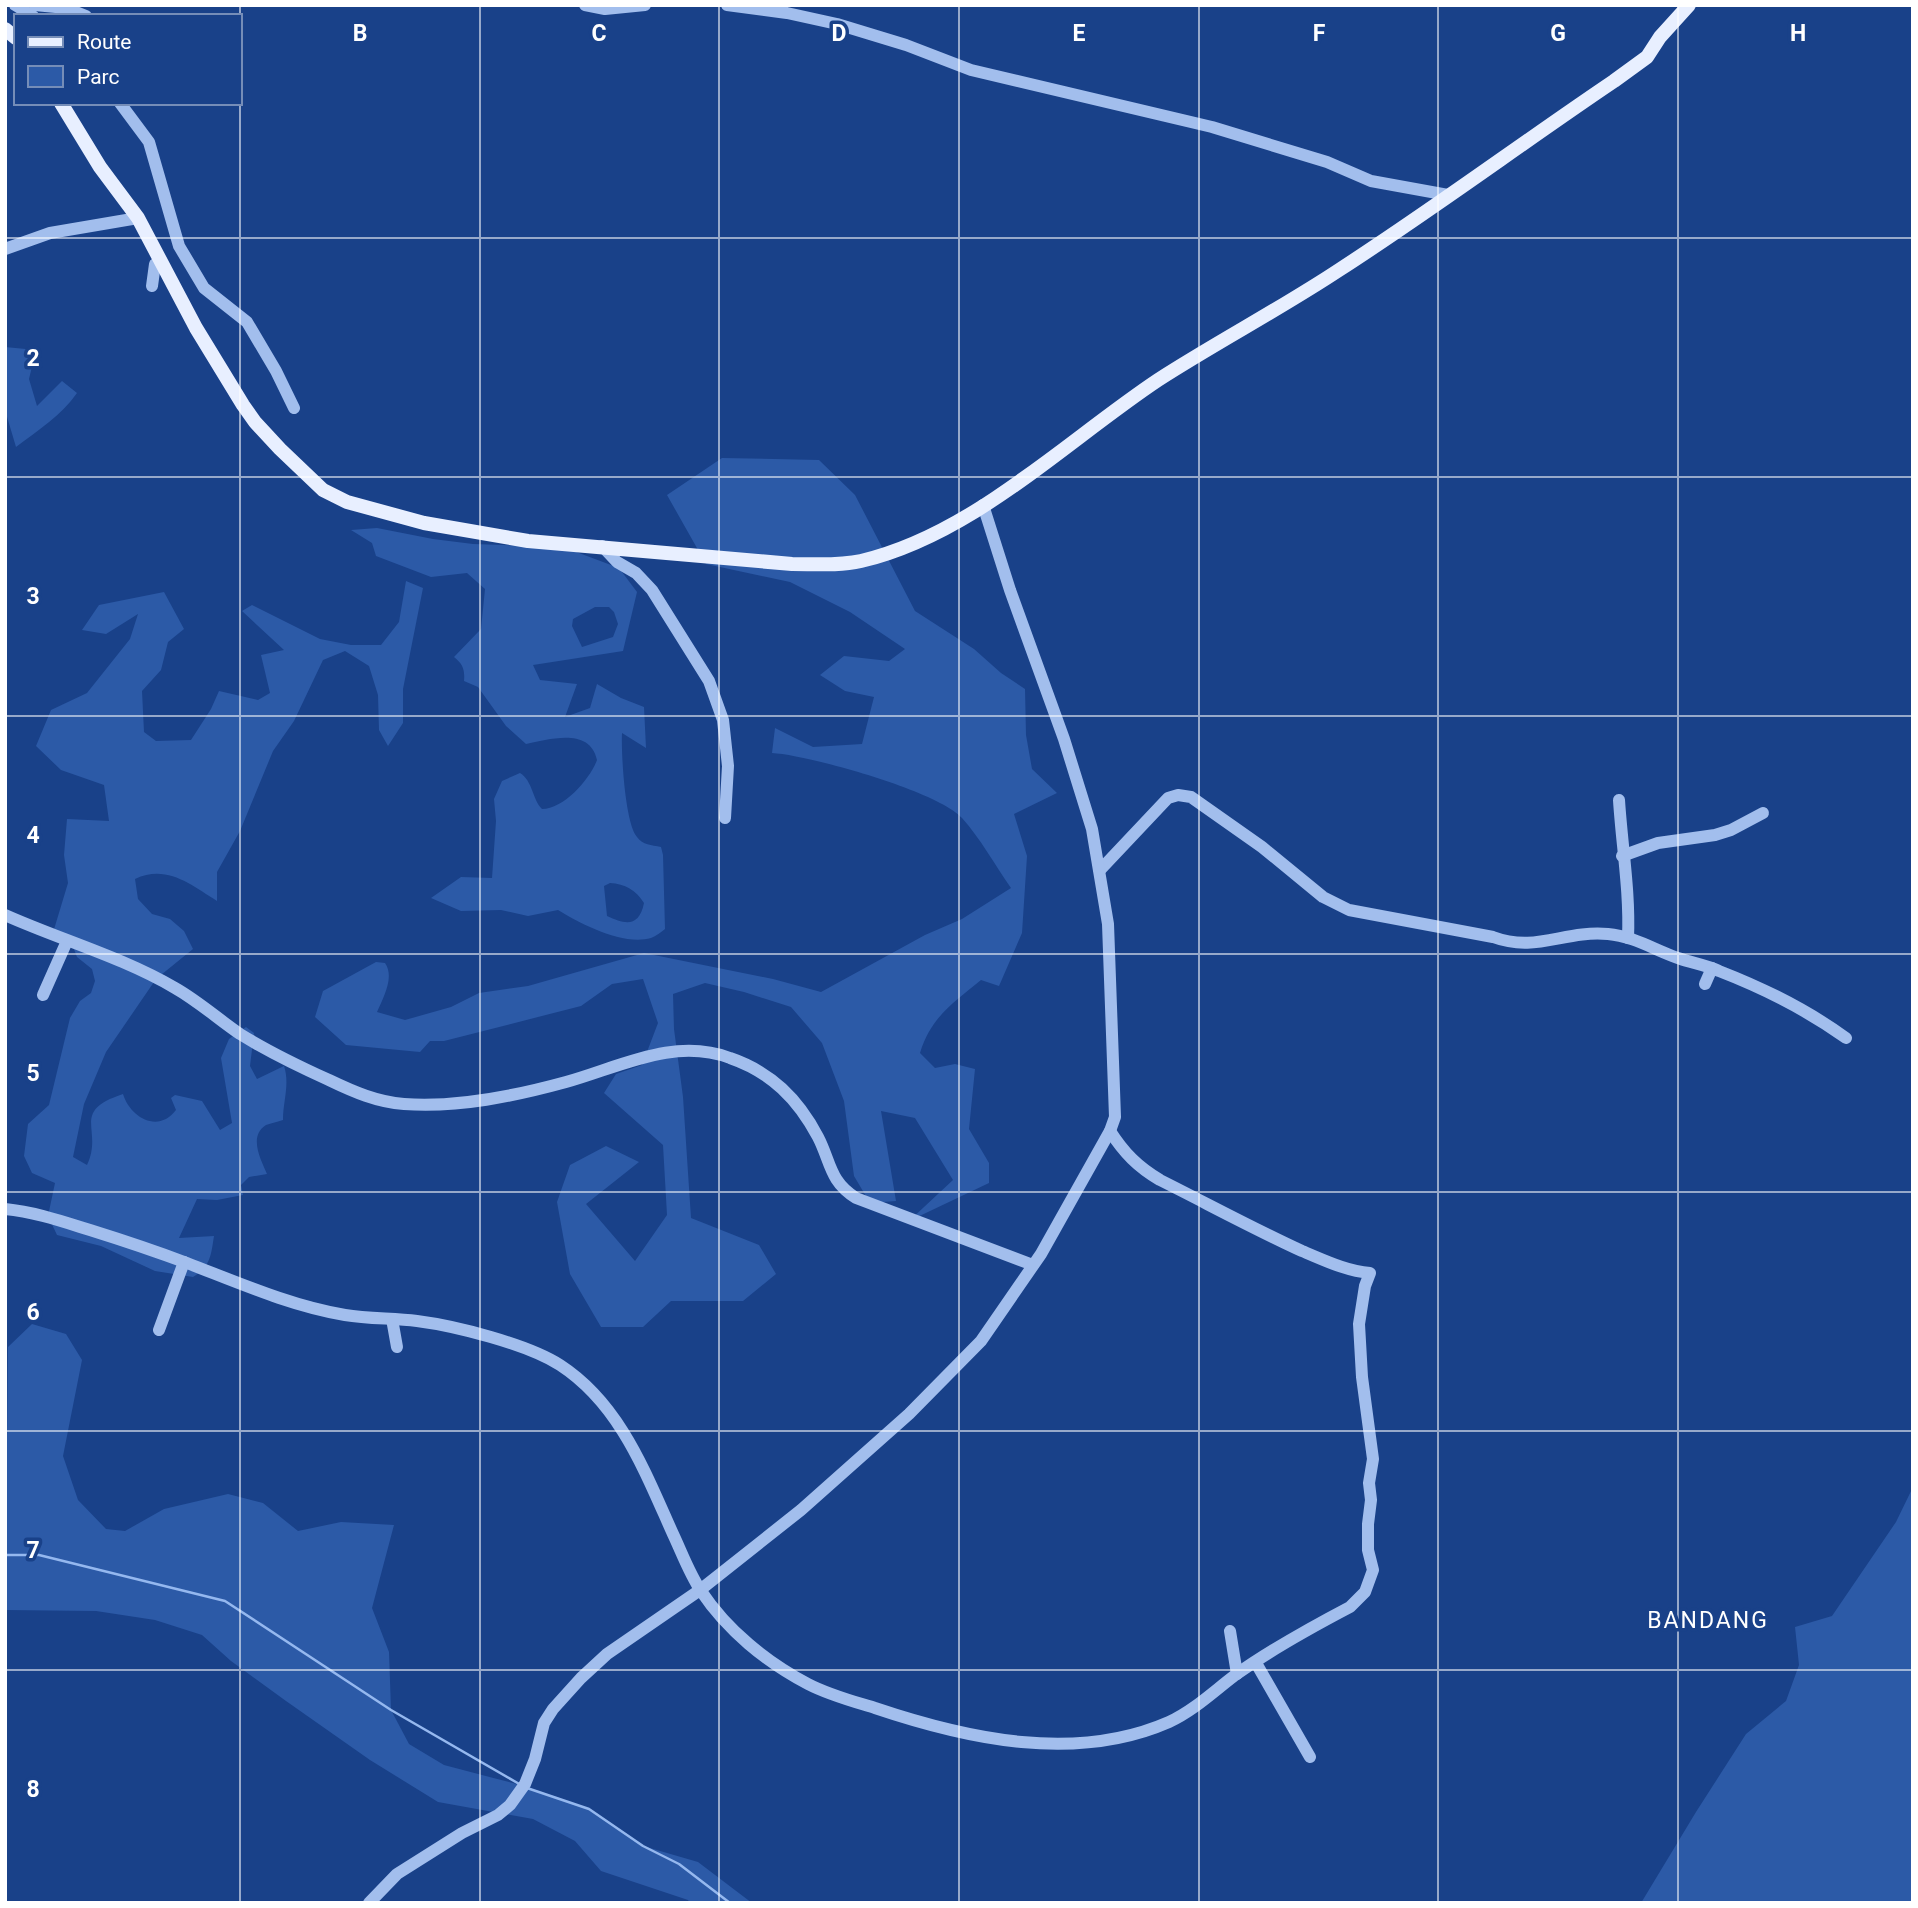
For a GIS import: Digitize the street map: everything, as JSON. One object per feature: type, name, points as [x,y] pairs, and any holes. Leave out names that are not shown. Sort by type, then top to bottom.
[{"type":"main road","points":[[62,105],[100,167],[138,218],[196,328],[249,414],[292,462],[323,490],[347,502],[424,523],[528,541],[792,564],[860,561],[948,526],[983,505],[1157,381],[1339,271],[1647,57],[1660,37],[1689,5]]},
{"type":"street","points":[[35,5],[66,8],[81,14]]},
{"type":"street","points":[[585,5],[605,9],[645,5]]},
{"type":"street","points":[[727,5],[787,13],[838,24],[906,45],[971,70],[1212,127],[1327,162],[1371,181],[1448,195]]},
{"type":"street","points":[[121,105],[149,142],[179,246],[204,288],[247,322],[276,370],[294,408]]},
{"type":"street","points":[[5,248],[50,233],[138,218]]},
{"type":"street","points":[[152,286],[155,264],[161,261]]},
{"type":"street","points":[[369,1903],[397,1874],[462,1833],[498,1815],[510,1805],[525,1784],[535,1759],[544,1723],[581,1678],[607,1654],[700,1590],[801,1510],[909,1414],[981,1341],[1065,1214],[1110,1131],[1115,1116],[1112,1002],[1108,924],[1101,869],[1083,794],[1010,590],[983,505]]},
{"type":"street","points":[[602,546],[617,562],[636,573],[652,590],[709,681],[723,720],[728,766],[725,818]]},
{"type":"street","points":[[1101,869],[1168,798],[1178,795],[1191,797],[1262,846],[1323,897],[1349,910],[1493,937],[1511,944],[1536,944],[1585,932],[1628,938],[1752,985],[1810,1015],[1846,1038]]},
{"type":"street","points":[[1619,800],[1622,856],[1628,887],[1628,938]]},
{"type":"street","points":[[1622,856],[1658,843],[1715,835],[1731,830],[1763,813]]},
{"type":"street","points":[[5,915],[124,963],[176,988],[283,1060],[370,1099],[402,1104],[449,1104],[504,1097],[566,1082],[659,1053],[683,1049],[728,1057],[751,1066],[777,1083],[796,1101],[819,1138],[834,1179],[843,1190],[856,1198],[1033,1265]]},
{"type":"street","points":[[43,995],[67,941]]},
{"type":"street","points":[[1705,984],[1712,968]]},
{"type":"street","points":[[5,1209],[32,1212],[319,1310],[348,1316],[421,1322],[468,1331],[525,1349],[559,1365],[594,1394],[621,1426],[700,1590],[722,1620],[758,1652],[806,1683],[832,1695],[919,1723],[976,1737],[1022,1742],[1099,1742],[1129,1736],[1170,1721],[1193,1708],[1237,1674],[1350,1607],[1365,1592],[1373,1570],[1368,1550],[1368,1524],[1371,1500],[1369,1483],[1373,1459],[1362,1377],[1359,1324],[1365,1286],[1370,1273],[1358,1272],[1311,1255],[1160,1180],[1124,1153],[1110,1131]]},
{"type":"street","points":[[159,1331],[184,1262]]},
{"type":"street","points":[[392,1319],[397,1347]]},
{"type":"street","points":[[1230,1631],[1237,1674]]},
{"type":"street","points":[[1256,1662],[1310,1757]]},
{"type":"green space","points":[[5,347],[36,350],[29,379],[37,406],[62,381],[77,393],[56,416],[16,447],[5,410]]},
{"type":"green space","points":[[722,458],[819,460],[855,495],[915,611],[974,649],[1001,673],[1025,689],[1026,735],[1032,769],[1057,793],[1014,814],[1027,856],[1022,933],[999,986],[981,980],[961,996],[937,1020],[920,1053],[935,1068],[955,1064],[975,1069],[969,1129],[989,1163],[989,1183],[909,1221],[953,1180],[915,1118],[881,1111],[896,1201],[870,1203],[854,1176],[844,1101],[822,1043],[791,1007],[705,983],[673,994],[691,1218],[759,1245],[776,1274],[743,1301],[671,1301],[643,1327],[601,1327],[570,1274],[557,1202],[570,1165],[606,1146],[639,1162],[586,1204],[635,1261],[667,1215],[663,1145],[604,1093],[616,1074],[642,1065],[658,1023],[643,979],[612,984],[581,1006],[444,1041],[430,1041],[420,1052],[346,1045],[315,1017],[323,991],[376,962],[385,963],[389,975],[377,1012],[405,1020],[451,1007],[479,993],[528,986],[644,953],[773,979],[821,992],[925,935],[962,919],[1011,888],[969,826],[948,808],[872,776],[814,760],[772,753],[775,728],[813,747],[862,744],[874,697],[845,691],[820,675],[844,656],[889,661],[905,649],[850,612],[790,582],[706,564],[667,495]]},
{"type":"green space","points":[[377,528],[473,544],[563,547],[619,568],[637,592],[623,651],[533,665],[540,680],[577,684],[565,717],[590,708],[597,684],[644,707],[646,748],[622,733],[622,756],[629,818],[633,829],[639,840],[661,847],[663,855],[665,929],[651,938],[628,939],[590,927],[558,910],[528,916],[501,910],[461,911],[431,898],[461,877],[492,878],[496,821],[494,799],[502,781],[520,773],[528,781],[542,809],[550,808],[575,792],[589,776],[597,760],[593,750],[578,739],[557,738],[526,744],[506,726],[478,687],[464,681],[463,668],[454,657],[481,629],[485,589],[467,573],[431,577],[376,556],[372,543],[351,530]],"holes":[[[595,607],[609,607],[618,624],[613,637],[582,647],[572,626],[573,619]],[[610,883],[630,888],[644,903],[635,920],[626,922],[607,916],[604,886]]]},
{"type":"green space","points":[[406,581],[423,588],[403,689],[403,723],[388,746],[379,730],[378,695],[369,666],[345,651],[323,660],[294,721],[273,751],[240,831],[217,872],[217,901],[188,883],[168,875],[147,875],[135,879],[138,899],[152,914],[170,919],[184,931],[193,949],[156,979],[106,1052],[84,1104],[73,1157],[87,1165],[91,1152],[92,1115],[107,1101],[123,1094],[132,1110],[145,1120],[161,1121],[169,1117],[176,1110],[171,1098],[175,1095],[202,1101],[220,1130],[232,1123],[221,1058],[229,1039],[246,1027],[254,1033],[250,1066],[257,1079],[284,1066],[286,1073],[283,1120],[266,1125],[258,1135],[258,1148],[267,1174],[249,1177],[241,1185],[243,1195],[217,1200],[197,1199],[179,1238],[214,1236],[207,1264],[193,1277],[155,1271],[101,1246],[57,1235],[48,1216],[55,1183],[32,1173],[24,1156],[28,1124],[49,1105],[70,1018],[80,1001],[91,993],[95,981],[92,969],[77,957],[72,944],[52,936],[68,883],[64,855],[67,819],[109,821],[104,785],[61,770],[36,746],[51,710],[87,693],[130,639],[138,614],[106,634],[82,630],[99,605],[164,592],[184,629],[168,642],[161,670],[142,691],[144,732],[156,741],[191,740],[219,691],[258,700],[270,693],[261,655],[284,650],[242,611],[252,605],[320,639],[351,645],[381,645],[399,622]]},
{"type":"green space","points":[[32,1324],[66,1334],[82,1360],[63,1456],[78,1500],[106,1529],[125,1531],[164,1509],[228,1494],[263,1503],[298,1531],[341,1522],[394,1525],[372,1608],[389,1652],[391,1710],[409,1744],[444,1765],[520,1785],[589,1809],[643,1846],[698,1862],[752,1903],[690,1903],[688,1900],[601,1871],[575,1841],[533,1819],[438,1802],[370,1760],[286,1701],[231,1661],[202,1635],[155,1620],[96,1611],[5,1610],[8,1347]]},
{"type":"green space","points":[[1913,1487],[1913,1903],[1641,1903],[1746,1734],[1786,1701],[1799,1665],[1795,1627],[1832,1616],[1896,1522]]},
{"type":"waterway","points":[[5,1555],[39,1555],[225,1601],[391,1710],[521,1785]]},
{"type":"waterway","points":[[527,1788],[589,1809],[643,1846],[679,1864],[730,1903]]},
{"type":"district","name":"BANDANG","points":[[1708,1620]]}]
